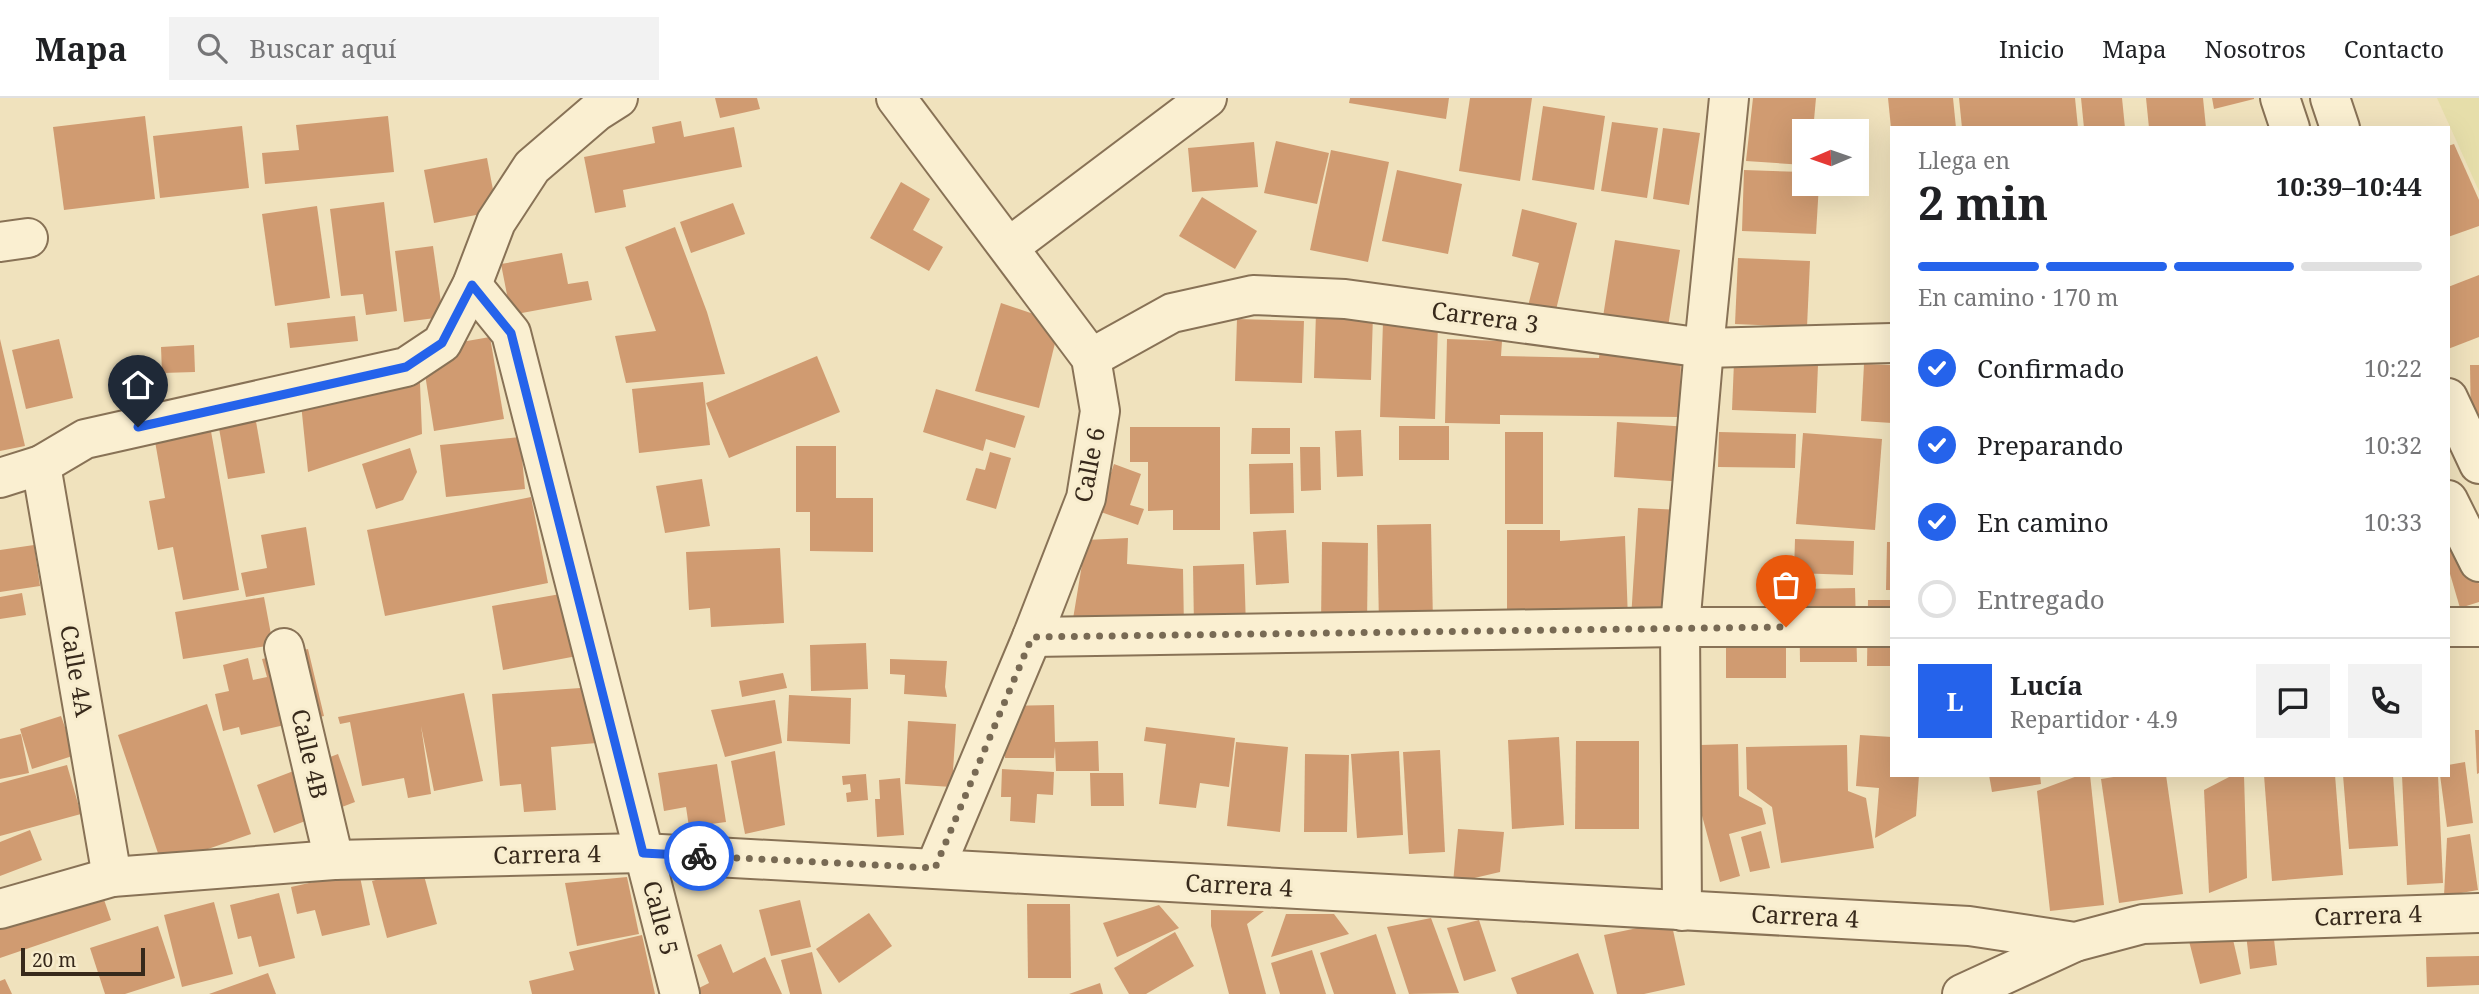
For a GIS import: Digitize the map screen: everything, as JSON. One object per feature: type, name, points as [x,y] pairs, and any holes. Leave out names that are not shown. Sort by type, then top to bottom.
[{"type":"street","name":"Calle 6","points":[[897,98],[1091,358],[1100,411],[1086,498],[1032,637],[935,868]]},
{"type":"street","points":[[1009,247],[1207,98]]},
{"type":"street","points":[[1682,911],[1680,626],[1729,98]]},
{"type":"street","points":[[2280,98],[2289,126]]},
{"type":"street","points":[[2330,98],[2339,126]]},
{"type":"street","points":[[0,478],[41,465],[85,439],[406,367],[442,343],[472,285],[496,222],[532,167],[596,103]]},
{"type":"street","name":"Calle 5","points":[[472,285],[511,333],[680,994]]},
{"type":"street","name":"Carrera 3","points":[[1091,358],[1172,313],[1253,295],[1345,299],[1704,348],[1890,343]]},
{"type":"street","points":[[2450,402],[2479,464]]},
{"type":"street","name":"Calle 4A","points":[[41,465],[111,877]]},
{"type":"street","points":[[2450,504],[2479,562]]},
{"type":"street","points":[[1032,637],[1680,626],[1890,627]]},
{"type":"street","points":[[2450,627],[2479,627]]},
{"type":"street","name":"Calle 4B","points":[[284,648],[334,860]]},
{"type":"street","name":"Carrera 4","points":[[0,909],[111,877],[334,860],[643,853],[1969,926],[2076,942],[2143,924],[2479,913]]},
{"type":"street","points":[[1962,994],[2076,942]]},
{"type":"shaded area","points":[[2437,98],[2479,98],[2479,191],[2450,126]]},
{"type":"building","points":[[715,98],[757,98],[760,109],[720,118]]},
{"type":"building","points":[[1350,98],[1449,98],[1446,119],[1349,103]]},
{"type":"building","points":[[1470,98],[1532,98],[1520,181],[1459,171]]},
{"type":"building","points":[[1753,98],[1816,98],[1814,119],[1792,119],[1792,164],[1746,161]]},
{"type":"building","points":[[1888,98],[1953,98],[1956,126],[1891,126]]},
{"type":"building","points":[[1959,98],[2075,98],[2078,126],[1962,126]]},
{"type":"building","points":[[2081,98],[2122,98],[2125,126],[2084,126]]},
{"type":"building","points":[[2146,98],[2203,98],[2206,126],[2149,126]]},
{"type":"building","points":[[2212,98],[2254,98],[2254,99],[2214,109]]},
{"type":"building","points":[[1543,106],[1605,116],[1594,190],[1532,180]]},
{"type":"building","points":[[145,116],[155,199],[64,210],[53,127]]},
{"type":"building","points":[[388,116],[394,172],[265,184],[262,153],[299,150],[296,125]]},
{"type":"building","points":[[681,121],[684,137],[734,127],[742,167],[623,190],[626,207],[595,213],[584,157],[655,143],[652,127]]},
{"type":"building","points":[[1612,122],[1658,128],[1647,198],[1601,191]]},
{"type":"building","points":[[242,126],[249,188],[160,198],[153,136]]},
{"type":"building","points":[[1663,128],[1700,133],[1689,205],[1653,199]]},
{"type":"building","points":[[1276,141],[1329,153],[1317,204],[1264,193]]},
{"type":"building","points":[[1254,142],[1258,187],[1192,192],[1188,148]]},
{"type":"building","points":[[2454,144],[2479,200],[2479,226],[2450,236],[2450,145]]},
{"type":"building","points":[[1331,150],[1389,162],[1368,262],[1310,250]]},
{"type":"building","points":[[487,158],[497,211],[434,223],[424,170]]},
{"type":"building","points":[[1397,170],[1462,184],[1448,254],[1382,241]]},
{"type":"building","points":[[1744,170],[1792,172],[1792,196],[1818,196],[1816,234],[1742,231]]},
{"type":"building","points":[[901,182],[930,199],[913,230],[943,247],[929,271],[870,238]]},
{"type":"building","points":[[1202,197],[1257,231],[1235,269],[1179,236]]},
{"type":"building","points":[[384,202],[397,311],[366,315],[363,294],[341,296],[330,209]]},
{"type":"building","points":[[733,203],[745,234],[691,253],[680,222]]},
{"type":"building","points":[[317,206],[330,298],[275,306],[262,214]]},
{"type":"building","points":[[1522,209],[1577,223],[1555,314],[1528,306],[1539,263],[1512,256]]},
{"type":"building","points":[[675,227],[707,312],[725,374],[626,383],[615,336],[656,331],[625,247]]},
{"type":"building","points":[[1615,240],[1680,250],[1668,327],[1603,317]]},
{"type":"building","points":[[433,246],[443,317],[404,322],[395,251]]},
{"type":"building","points":[[562,253],[568,284],[588,281],[592,300],[511,315],[501,264]]},
{"type":"building","points":[[1738,258],[1810,261],[1807,327],[1735,324]]},
{"type":"building","points":[[2479,275],[2479,337],[2450,348],[2450,286]]},
{"type":"building","points":[[1001,303],[1060,323],[1039,408],[975,391]]},
{"type":"building","points":[[1316,312],[1373,314],[1371,380],[1314,378]]},
{"type":"building","points":[[355,316],[358,341],[290,348],[287,323]]},
{"type":"building","points":[[1237,319],[1304,321],[1302,383],[1235,381]]},
{"type":"building","points":[[1383,322],[1438,324],[1435,419],[1380,417]]},
{"type":"building","points":[[490,337],[504,419],[434,431],[421,349]]},
{"type":"building","points":[[0,339],[25,446],[0,451]]},
{"type":"building","points":[[59,339],[73,398],[26,409],[12,350]]},
{"type":"building","points":[[1447,339],[1502,341],[1501,356],[1599,358],[1600,349],[1681,350],[1680,417],[1500,415],[1500,424],[1445,423]]},
{"type":"building","points":[[194,345],[195,372],[162,373],[161,347]]},
{"type":"building","points":[[817,356],[840,412],[729,458],[706,403]]},
{"type":"building","points":[[1734,362],[1818,365],[1816,413],[1732,410]]},
{"type":"building","points":[[1864,364],[1890,365],[1890,423],[1861,421]]},
{"type":"building","points":[[2470,365],[2479,365],[2479,426],[2471,426]]},
{"type":"building","points":[[703,382],[710,445],[639,453],[632,389]]},
{"type":"building","points":[[420,383],[422,434],[308,472],[300,394],[339,396]]},
{"type":"building","points":[[936,389],[1025,416],[1015,448],[986,439],[983,451],[923,432]]},
{"type":"building","points":[[254,410],[265,473],[228,479],[217,417]]},
{"type":"building","points":[[209,420],[239,590],[183,600],[173,547],[158,550],[149,501],[165,498],[153,430]]},
{"type":"building","points":[[1617,422],[1688,427],[1685,482],[1614,477]]},
{"type":"building","points":[[1399,426],[1449,426],[1449,460],[1399,460]]},
{"type":"building","points":[[1130,427],[1220,427],[1220,530],[1173,530],[1173,510],[1148,511],[1148,462],[1130,462]]},
{"type":"building","points":[[1252,428],[1290,428],[1290,454],[1251,454]]},
{"type":"building","points":[[1361,430],[1363,476],[1337,477],[1335,431]]},
{"type":"building","points":[[1505,432],[1543,432],[1543,524],[1505,524]]},
{"type":"building","points":[[1719,432],[1796,434],[1795,468],[1718,467]]},
{"type":"building","points":[[1803,433],[1882,439],[1875,530],[1796,524]]},
{"type":"building","points":[[520,437],[525,489],[446,497],[440,445]]},
{"type":"building","points":[[796,446],[836,446],[836,498],[873,498],[873,552],[810,551],[810,512],[796,512]]},
{"type":"building","points":[[1300,447],[1320,447],[1321,490],[1301,491]]},
{"type":"building","points":[[410,448],[417,472],[403,500],[376,509],[362,464]]},
{"type":"building","points":[[990,452],[1011,458],[996,509],[966,500],[976,468],[985,470]]},
{"type":"building","points":[[1293,463],[1294,513],[1250,514],[1249,464]]},
{"type":"building","points":[[1114,464],[1141,474],[1130,505],[1144,509],[1138,525],[1098,511]]},
{"type":"building","points":[[702,479],[710,526],[665,533],[656,486]]},
{"type":"building","points":[[531,497],[548,583],[385,616],[367,530]]},
{"type":"building","points":[[1638,508],[1683,510],[1676,622],[1631,619]]},
{"type":"building","points":[[1431,524],[1433,623],[1379,624],[1377,525]]},
{"type":"building","points":[[306,527],[315,585],[246,597],[241,573],[267,568],[261,535]]},
{"type":"building","points":[[2456,527],[2479,584],[2479,602],[2460,608],[2450,574],[2450,528]]},
{"type":"building","points":[[1286,530],[1289,583],[1256,585],[1253,532]]},
{"type":"building","points":[[1507,530],[1560,530],[1560,541],[1625,536],[1628,620],[1507,624]]},
{"type":"building","points":[[1128,538],[1127,564],[1183,569],[1184,630],[1072,625],[1086,540]]},
{"type":"building","points":[[1795,539],[1854,541],[1853,575],[1794,573]]},
{"type":"building","points":[[1322,542],[1368,543],[1367,624],[1321,624]]},
{"type":"building","points":[[1887,542],[1890,542],[1890,590],[1886,590]]},
{"type":"building","points":[[34,545],[40,586],[0,592],[0,550]]},
{"type":"building","points":[[780,548],[784,623],[711,627],[710,608],[689,610],[686,552]]},
{"type":"building","points":[[1244,564],[1246,627],[1194,628],[1193,566]]},
{"type":"building","points":[[1855,588],[1857,662],[1800,662],[1799,589]]},
{"type":"building","points":[[22,593],[26,615],[0,619],[0,597]]},
{"type":"building","points":[[566,593],[577,656],[503,670],[492,606]]},
{"type":"building","points":[[264,597],[273,645],[183,659],[175,612]]},
{"type":"building","points":[[1868,600],[1890,600],[1890,666],[1867,666]]},
{"type":"building","points":[[1726,617],[1786,617],[1786,678],[1726,678]]},
{"type":"building","points":[[866,643],[868,689],[811,691],[810,645]]},
{"type":"building","points":[[308,649],[324,716],[241,735],[239,727],[223,731],[215,694],[229,691],[223,665],[248,658],[253,680],[267,677],[262,659]]},
{"type":"building","points":[[890,659],[947,661],[947,697],[904,694],[905,675],[890,674]]},
{"type":"building","points":[[783,673],[787,688],[742,697],[739,681]]},
{"type":"building","points":[[595,687],[608,742],[551,747],[556,810],[524,812],[521,784],[500,786],[492,694]]},
{"type":"building","points":[[464,693],[483,781],[434,791],[421,726],[431,794],[408,798],[404,778],[362,786],[350,722],[340,724],[338,717]]},
{"type":"building","points":[[789,695],[851,698],[850,744],[787,741]]},
{"type":"building","points":[[775,700],[782,743],[725,757],[711,710]]},
{"type":"building","points":[[207,704],[251,834],[162,865],[118,735]]},
{"type":"building","points":[[1054,705],[1055,742],[1098,741],[1099,771],[1056,771],[1055,747],[1054,758],[1005,758],[1005,706]]},
{"type":"building","points":[[61,716],[66,730],[71,729],[88,751],[32,769],[20,729]]},
{"type":"building","points":[[908,721],[956,724],[952,787],[905,784]]},
{"type":"building","points":[[1146,727],[1235,738],[1229,787],[1200,783],[1196,808],[1159,804],[1166,744],[1144,741]]},
{"type":"building","points":[[2475,730],[2479,730],[2477,774]]},
{"type":"building","points":[[21,734],[29,773],[0,779],[0,739]]},
{"type":"building","points":[[1860,735],[1890,737],[1890,777],[1919,777],[1916,816],[1875,838],[1879,788],[1856,786]]},
{"type":"building","points":[[1559,737],[1564,825],[1512,829],[1508,740]]},
{"type":"building","points":[[1576,741],[1639,741],[1639,829],[1575,829]]},
{"type":"building","points":[[1236,742],[1288,747],[1280,832],[1227,826]]},
{"type":"building","points":[[1738,744],[1739,796],[1762,808],[1766,824],[1729,834],[1740,876],[1720,882],[1701,812],[1700,745]]},
{"type":"building","points":[[1847,745],[1848,791],[1866,798],[1874,848],[1781,863],[1772,807],[1747,789],[1746,747]]},
{"type":"building","points":[[1440,750],[1445,852],[1409,854],[1403,752]]},
{"type":"building","points":[[775,751],[785,825],[745,834],[731,761]]},
{"type":"building","points":[[1399,751],[1403,835],[1357,838],[1351,754]]},
{"type":"building","points":[[338,754],[355,802],[274,833],[257,785]]},
{"type":"building","points":[[1305,754],[1349,755],[1347,832],[1304,832]]},
{"type":"building","points":[[2465,762],[2473,823],[2447,827],[2440,777],[2450,777],[2450,765]]},
{"type":"building","points":[[717,764],[726,822],[689,827],[686,807],[664,811],[658,773]]},
{"type":"building","points":[[67,765],[81,814],[0,836],[0,783]]},
{"type":"building","points":[[1002,769],[1054,772],[1053,795],[1037,794],[1035,823],[1010,821],[1011,797],[1001,797]]},
{"type":"building","points":[[1090,773],[1123,773],[1124,806],[1091,806]]},
{"type":"building","points":[[866,774],[868,800],[847,802],[846,793],[851,792],[850,784],[843,785],[842,776]]},
{"type":"building","points":[[1989,777],[2040,777],[2041,784],[1992,792]]},
{"type":"building","points":[[2075,777],[2090,777],[2104,905],[2050,911],[2037,791]]},
{"type":"building","points":[[2166,777],[2183,894],[2119,903],[2101,779]]},
{"type":"building","points":[[2229,777],[2244,777],[2247,878],[2209,893],[2204,790]]},
{"type":"building","points":[[2264,777],[2335,777],[2343,875],[2272,881]]},
{"type":"building","points":[[2343,777],[2393,777],[2398,846],[2349,849]]},
{"type":"building","points":[[2402,777],[2438,777],[2443,883],[2407,885]]},
{"type":"building","points":[[900,778],[904,835],[877,837],[875,799],[880,799],[879,780]]},
{"type":"building","points":[[1458,829],[1504,832],[1500,872],[1453,883]]},
{"type":"building","points":[[30,830],[42,860],[0,876],[0,842]]},
{"type":"building","points":[[1761,831],[1770,868],[1750,872],[1741,837]]},
{"type":"building","points":[[2470,834],[2478,890],[2444,896],[2447,838]]},
{"type":"building","points":[[422,868],[437,924],[387,938],[372,881]]},
{"type":"building","points":[[359,872],[370,925],[322,936],[315,910],[297,914],[291,887]]},
{"type":"building","points":[[627,877],[639,934],[577,946],[565,883]]},
{"type":"building","points":[[98,882],[111,920],[0,958],[0,916]]},
{"type":"building","points":[[279,893],[295,958],[259,967],[251,936],[238,939],[230,905]]},
{"type":"building","points":[[800,900],[811,947],[771,956],[759,910]]},
{"type":"building","points":[[214,902],[233,974],[182,987],[164,915]]},
{"type":"building","points":[[1027,904],[1070,904],[1071,978],[1028,978]]},
{"type":"building","points":[[1159,905],[1179,928],[1117,957],[1103,923]]},
{"type":"building","points":[[1211,910],[1264,911],[1247,924],[1266,994],[1229,994],[1211,926]]},
{"type":"building","points":[[869,913],[892,946],[839,983],[816,949]]},
{"type":"building","points":[[1286,914],[1334,914],[1349,934],[1271,957]]},
{"type":"building","points":[[1431,918],[1459,993],[1409,994],[1387,927]]},
{"type":"building","points":[[1479,920],[1496,971],[1464,981],[1447,928]]},
{"type":"building","points":[[1671,921],[1685,985],[1644,994],[1617,994],[1604,935]]},
{"type":"building","points":[[158,926],[175,978],[125,994],[105,994],[90,948]]},
{"type":"building","points":[[2231,931],[2241,974],[2200,984],[2189,941]]},
{"type":"building","points":[[2273,931],[2277,965],[2250,969],[2246,934]]},
{"type":"building","points":[[1175,932],[1194,966],[1146,994],[1129,994],[1114,968]]},
{"type":"building","points":[[1376,934],[1396,994],[1334,994],[1320,953]]},
{"type":"building","points":[[642,935],[655,994],[532,994],[529,981],[574,970],[569,952]]},
{"type":"building","points":[[721,944],[733,973],[765,957],[782,994],[687,994],[709,983],[697,955]]},
{"type":"building","points":[[1312,950],[1326,994],[1280,994],[1271,963]]},
{"type":"building","points":[[812,952],[822,994],[790,994],[781,960]]},
{"type":"building","points":[[1578,953],[1594,994],[1517,994],[1511,978]]},
{"type":"building","points":[[2479,956],[2479,985],[2427,987],[2426,957]]},
{"type":"building","points":[[268,973],[276,994],[209,994]]},
{"type":"building","points":[[5,979],[12,994],[0,994],[0,981]]},
{"type":"building","points":[[1100,983],[1103,994],[1069,994]]},
{"type":"way so far","points":[[699,856],[935,868],[1032,637],[1680,626],[1786,627]]},
{"type":"route","points":[[138,427],[406,367],[442,343],[472,285],[511,333],[643,853],[699,856]]}]
